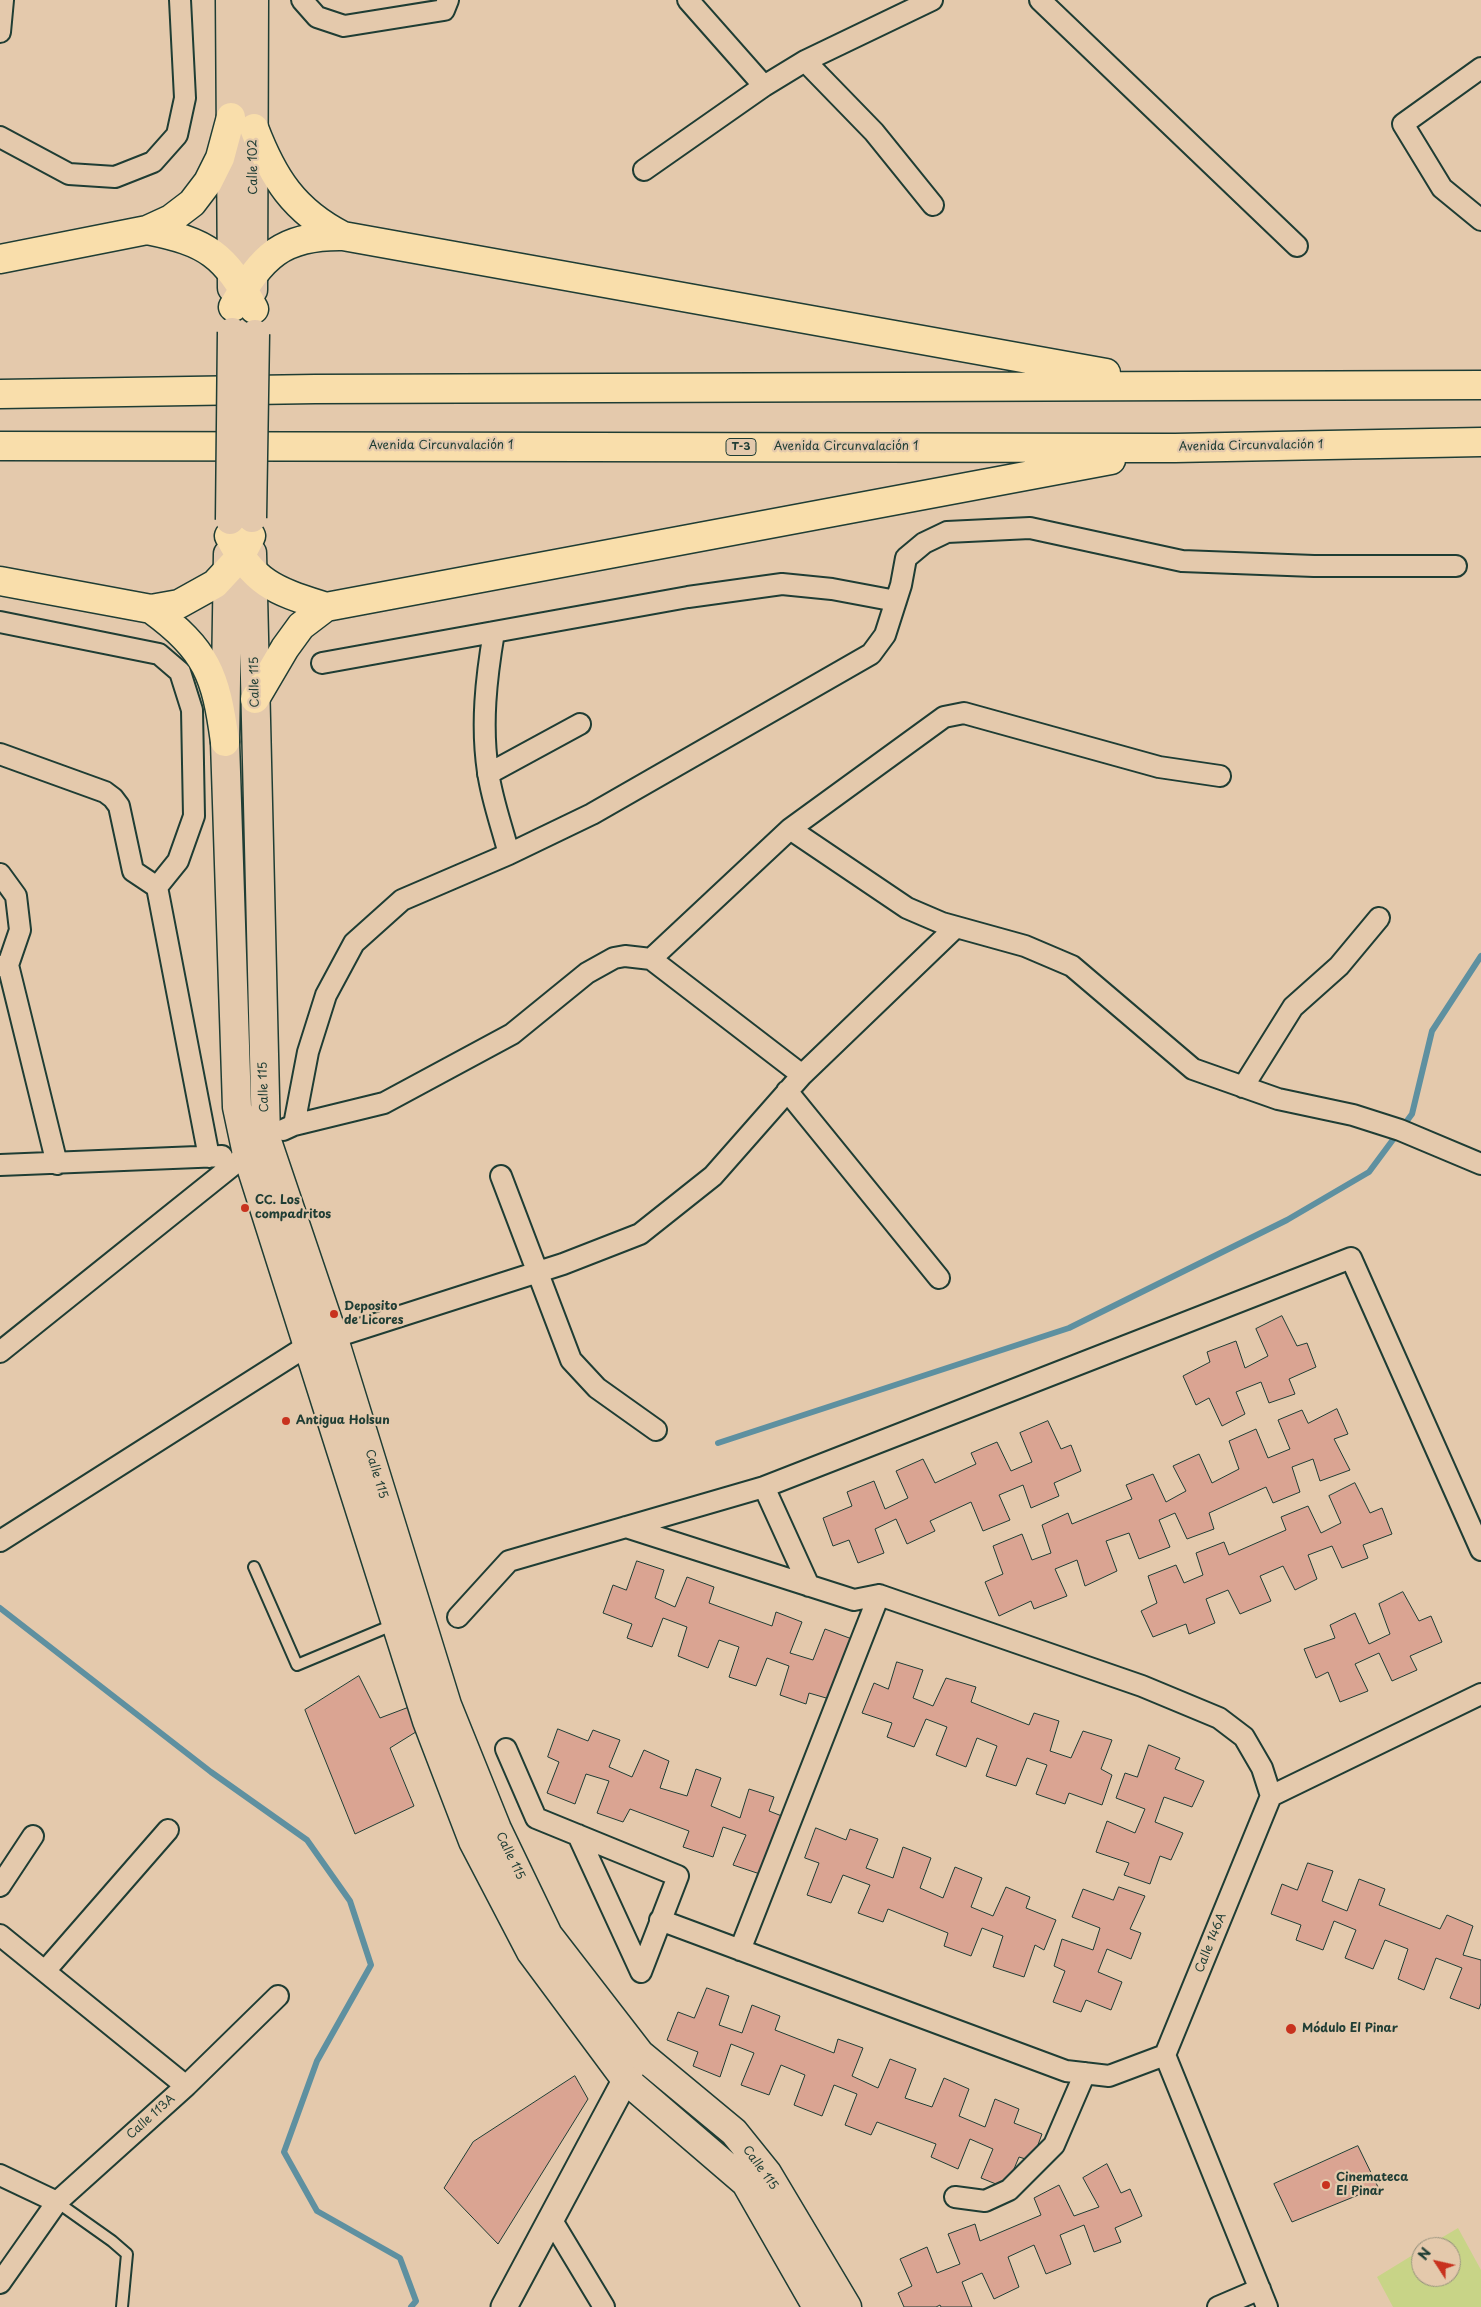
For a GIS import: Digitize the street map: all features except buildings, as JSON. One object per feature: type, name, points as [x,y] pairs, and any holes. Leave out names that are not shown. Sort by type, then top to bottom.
[{"type":"main road","name":"Calle 102","points":[[230,0],[243,122]]},
{"type":"main road","name":"Calle 102","points":[[240,544],[243,122],[254,0]]},
{"type":"main road","points":[[0,259],[147,230],[171,219],[185,208],[208,182],[220,158],[243,122],[290,196],[307,215],[343,236]]},
{"type":"main road","points":[[147,230],[179,237],[204,248],[221,260],[243,302]]},
{"type":"main road","points":[[243,302],[267,257],[303,239],[343,236],[1174,386]]},
{"type":"main road","points":[[0,394],[324,389],[1481,384]]},
{"type":"main road","name":"Avenida Circunvalación 1","points":[[0,446],[1175,448],[1481,442]]},
{"type":"main road","points":[[255,699],[285,648],[301,626],[326,607],[1175,448]]},
{"type":"main road","points":[[0,581],[151,609],[178,604],[215,584],[240,544],[287,594],[326,607]]},
{"type":"main road","name":"Calle 115","points":[[240,544],[255,699],[256,1146],[307,1346],[427,1721],[473,1841],[531,1952],[626,2080],[746,2183],[817,2307]]},
{"type":"main road","name":"Calle 115","points":[[240,544],[225,742],[237,1107],[256,1146],[333,1336],[447,1705],[497,1829],[548,1935],[640,2054],[734,2132],[767,2173],[848,2307]]},
{"type":"main road","points":[[151,609],[177,628],[196,648],[208,668],[220,701],[225,742]]},
{"type":"street","points":[[0,32],[3,0]]},
{"type":"street","points":[[0,137],[69,174],[115,177],[153,162],[177,135],[185,98],[180,0]]},
{"type":"street","points":[[302,0],[317,17],[344,26],[444,10],[448,0]]},
{"type":"street","points":[[688,0],[764,86]]},
{"type":"street","points":[[644,170],[764,86],[805,62],[932,0]]},
{"type":"street","points":[[1040,0],[1297,246]]},
{"type":"street","points":[[805,62],[874,132],[934,205]]},
{"type":"street","points":[[1477,78],[1403,124],[1442,188],[1481,220]]},
{"type":"street","points":[[294,1125],[308,1052],[323,1005],[354,943],[402,900],[509,854],[592,814],[871,654],[885,635],[896,601],[906,558],[924,543],[947,532],[1030,528],[1182,561],[1314,566],[1456,566]]},
{"type":"street","points":[[322,663],[688,597],[782,584],[832,589],[896,601]]},
{"type":"street","points":[[0,622],[159,654],[180,672],[192,710],[194,816],[178,861],[157,887]]},
{"type":"street","points":[[494,632],[484,695],[485,743],[488,774],[509,854]]},
{"type":"street","points":[[651,959],[790,829],[944,717],[964,713],[1159,767],[1220,776]]},
{"type":"street","points":[[488,774],[580,724]]},
{"type":"street","points":[[0,754],[105,792],[119,806],[133,871],[157,887],[209,1157]]},
{"type":"street","points":[[790,829],[907,908],[956,927],[1025,946],[1072,966],[1193,1069],[1278,1099],[1353,1115],[1400,1130],[1481,1164]]},
{"type":"street","points":[[0,874],[16,896],[20,930],[4,966],[57,1164]]},
{"type":"street","points":[[1243,1086],[1293,1007],[1339,966],[1379,918]]},
{"type":"street","points":[[0,1541],[307,1346],[333,1336],[537,1272],[640,1234],[713,1176],[802,1075],[956,927]]},
{"type":"street","points":[[0,1352],[256,1146],[294,1125],[384,1103],[512,1034],[587,972],[614,958],[625,956],[651,959],[802,1075]]},
{"type":"street","points":[[787,1091],[939,1278]]},
{"type":"street","points":[[0,1165],[209,1157],[256,1146]]},
{"type":"street","points":[[501,1176],[571,1360],[597,1388],[656,1430]]},
{"type":"street","points":[[458,1617],[510,1561],[764,1487],[1351,1258],[1481,1550]]},
{"type":"street","points":[[764,1487],[809,1586]]},
{"type":"street","points":[[626,1527],[854,1600],[879,1595],[1142,1686],[1219,1718],[1244,1737],[1262,1768],[1271,1796],[1481,1694]]},
{"type":"street","points":[[740,1950],[879,1595]]},
{"type":"street","points":[[506,1750],[536,1818],[678,1876],[641,1972],[578,1836]]},
{"type":"street","name":"Calle 146A","points":[[1165,2055],[1271,1796]]},
{"type":"street","points":[[45,1971],[168,1830]]},
{"type":"street","points":[[0,1886],[33,1836]]},
{"type":"street","points":[[660,1920],[1066,2071],[1109,2076],[1165,2055],[1264,2298],[1218,2307]]},
{"type":"street","name":"Calle 113A","points":[[0,1935],[186,2086],[56,2202],[0,2283]]},
{"type":"street","points":[[186,2086],[278,1996]]},
{"type":"street","points":[[504,2307],[640,2054]]},
{"type":"street","points":[[955,2197],[985,2201],[1009,2190],[1054,2145],[1085,2073]]},
{"type":"street","points":[[0,2175],[56,2202]]},
{"type":"street","points":[[551,2219],[604,2307]]},
{"type":"lane","points":[[254,1567],[297,1665],[396,1624]]},
{"type":"lane","points":[[56,2202],[117,2244],[127,2254],[122,2306]]},
{"type":"green space","points":[[1458,2228],[1481,2270],[1481,2307],[1393,2307],[1377,2277],[1411,2256],[1411,2287],[1461,2287],[1461,2237],[1443,2237]]},
{"type":"waterway","points":[[718,1443],[1069,1328],[1287,1220],[1369,1172],[1412,1114],[1432,1031],[1481,956]]},
{"type":"waterway","points":[[0,1608],[211,1772],[307,1840],[350,1901],[371,1965],[317,2061],[284,2152],[317,2211],[400,2258],[416,2301],[411,2307]]},
{"type":"place","name":"CC. Los compadritos","points":[[245,1208]]},
{"type":"place","name":"Deposito de Licores","points":[[334,1314]]},
{"type":"place","name":"Antigua Holsun","points":[[286,1421]]},
{"type":"place","name":"Módulo El Pinar","points":[[1291,2029]]},
{"type":"place","name":"Cinemateca El Pinar","points":[[1326,2185]]}]
